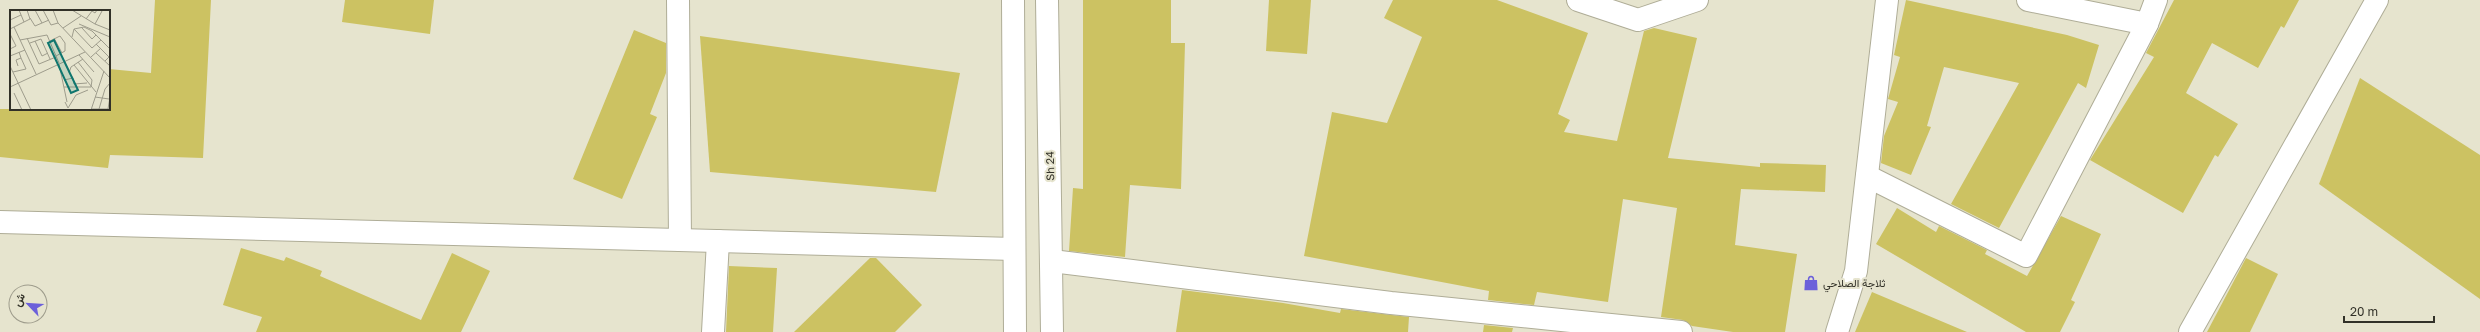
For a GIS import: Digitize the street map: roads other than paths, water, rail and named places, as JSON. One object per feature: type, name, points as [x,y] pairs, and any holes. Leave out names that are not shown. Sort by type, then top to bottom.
[{"type":"street","points":[[678,0],[680,240]]},
{"type":"street","points":[[1014,0],[1015,332]]},
{"type":"street","name":"Sh 24","points":[[1047,0],[1052,332]]},
{"type":"street","points":[[1578,0],[1638,20],[1697,0]]},
{"type":"street","points":[[1837,332],[1856,271],[1887,0]]},
{"type":"street","points":[[2028,0],[2147,24]]},
{"type":"street","points":[[1867,176],[2026,256],[2147,24],[2156,0]]},
{"type":"street","points":[[2190,332],[2377,0]]},
{"type":"street","points":[[0,222],[1014,249]]},
{"type":"street","points":[[713,332],[718,241]]},
{"type":"street","points":[[1052,261],[1391,303],[1681,332]]},
{"type":"place","name":"ثلاجة الصلاحي","points":[[1811,283]]}]
